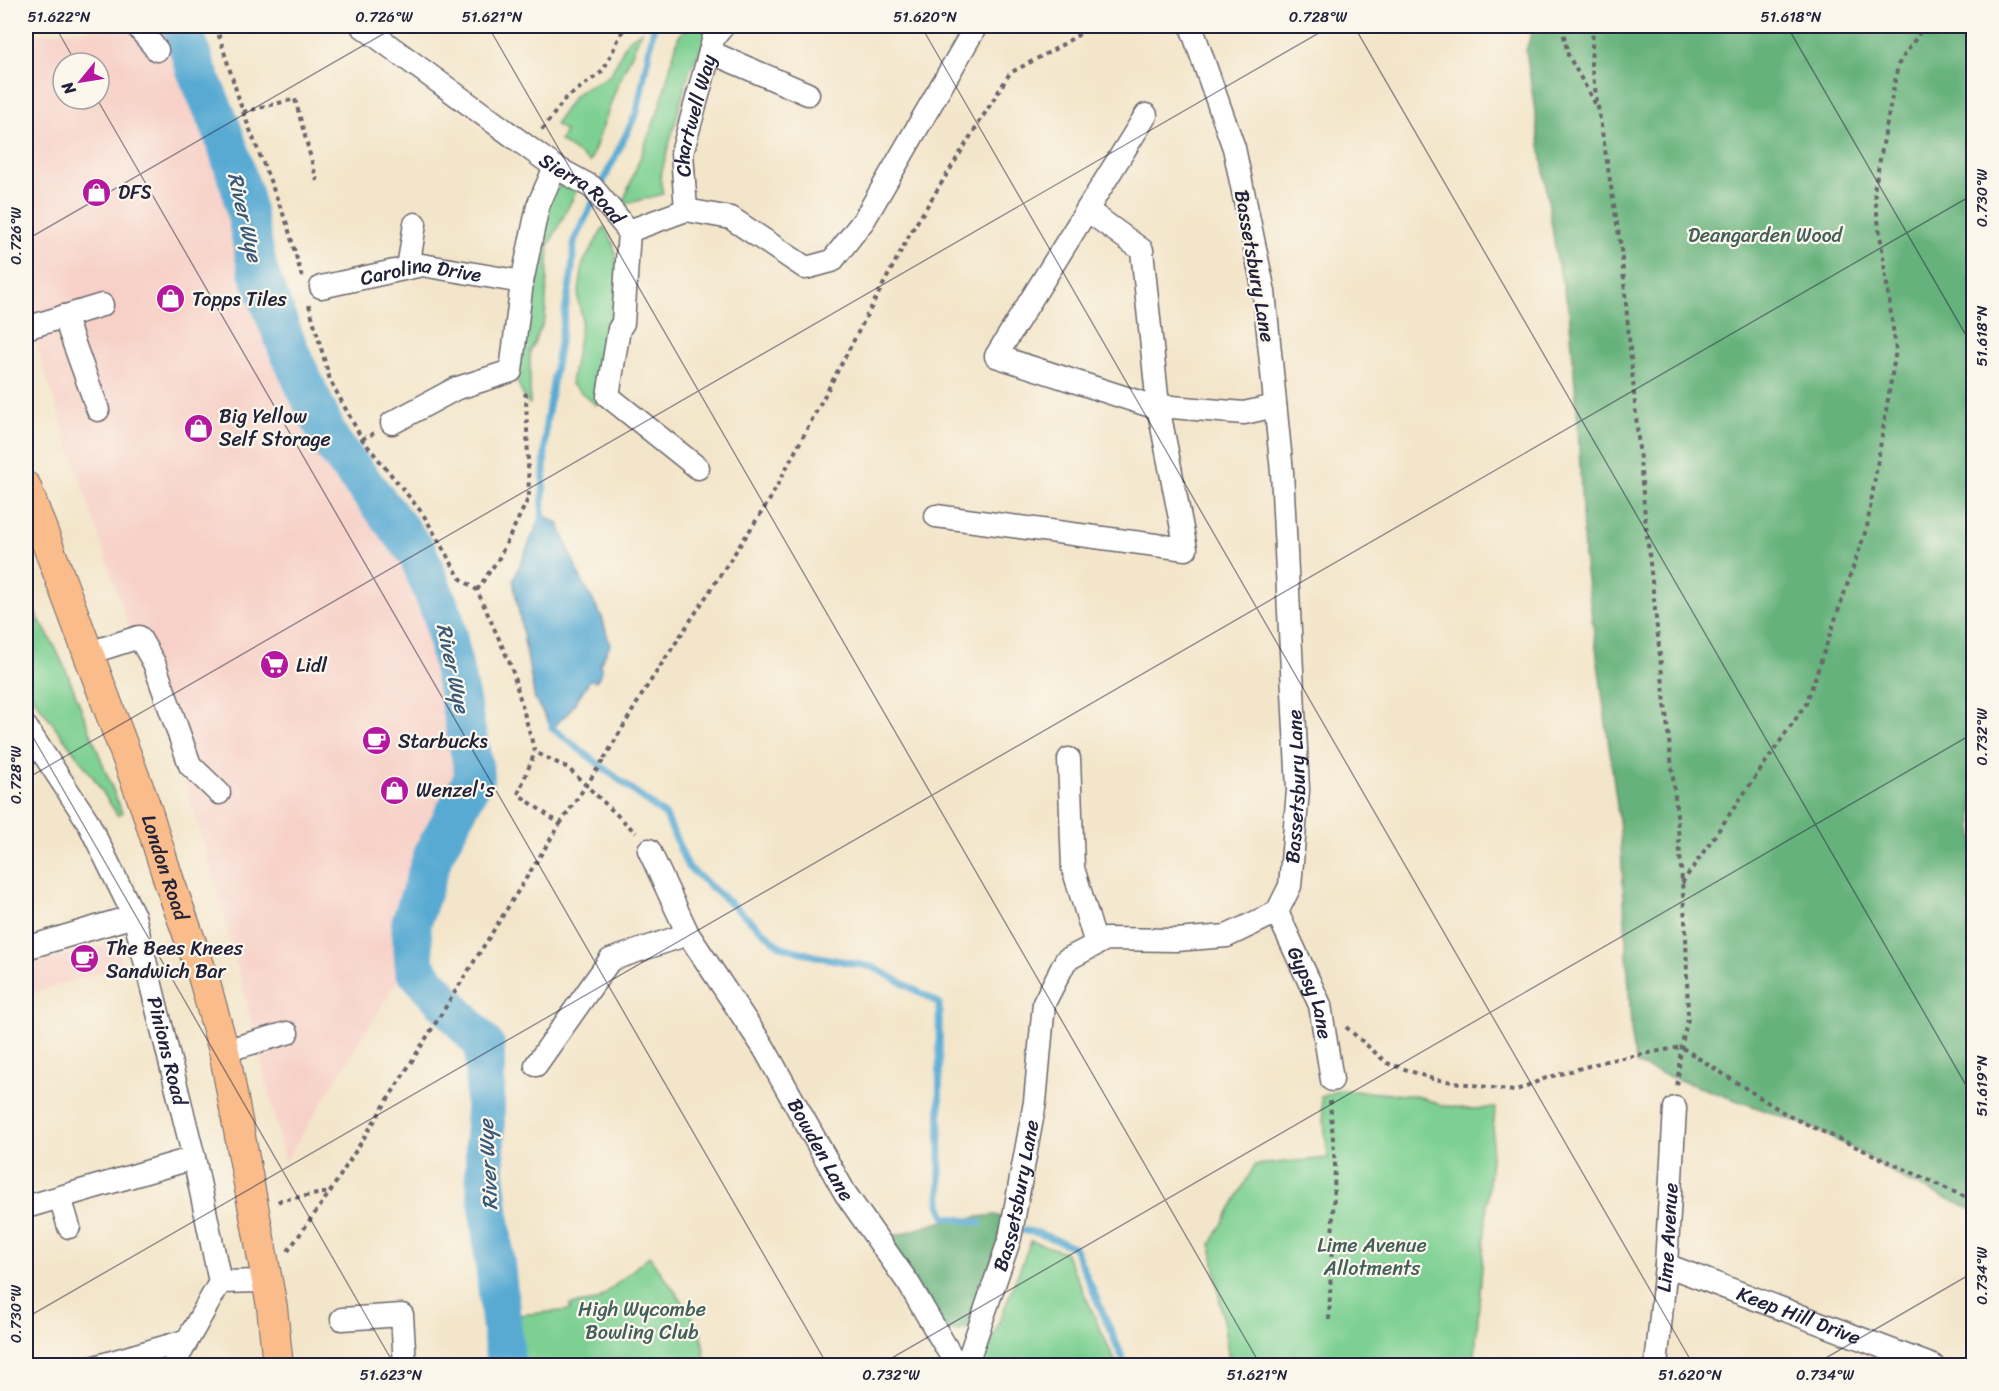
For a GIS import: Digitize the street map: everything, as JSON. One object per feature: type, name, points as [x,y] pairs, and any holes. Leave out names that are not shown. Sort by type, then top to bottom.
[{"type":"main road","name":"London Road","points":[[26,487],[146,808],[202,976],[224,1051],[272,1307],[278,1365]]},
{"type":"street","points":[[137,26],[158,50]]},
{"type":"street","name":"Sierra Road","points":[[362,26],[555,167],[592,187],[622,223],[686,210]]},
{"type":"street","name":"Chartwell Way","points":[[686,210],[682,153],[714,37],[723,26]]},
{"type":"street","points":[[686,210],[731,218],[806,268],[832,261],[864,220],[976,26]]},
{"type":"street","name":"Bassetsbury Lane","points":[[966,1365],[1010,1238],[1035,1102],[1044,1003],[1066,960],[1106,939],[1176,940],[1227,936],[1277,912],[1290,886],[1298,790],[1282,472],[1264,292],[1234,148],[1191,26]]},
{"type":"street","points":[[710,52],[808,94]]},
{"type":"street","points":[[1146,115],[996,356],[1148,405],[1244,413],[1275,406]]},
{"type":"street","points":[[392,423],[455,389],[511,371],[522,282],[538,206],[555,167]]},
{"type":"street","points":[[936,516],[1186,549],[1158,406],[1142,250],[1087,210]]},
{"type":"street","points":[[622,223],[623,323],[619,329],[607,405],[698,468]]},
{"type":"street","points":[[408,268],[415,224]]},
{"type":"street","name":"Carolina Drive","points":[[321,287],[422,265],[522,282]]},
{"type":"street","points":[[26,328],[102,304]]},
{"type":"street","points":[[64,316],[98,410]]},
{"type":"street","points":[[89,653],[139,637],[154,663],[190,765],[219,793]]},
{"type":"street","name":"Pinions Road","points":[[26,727],[87,820],[134,916],[194,1158],[220,1282]]},
{"type":"street","points":[[1069,759],[1073,868],[1096,944]]},
{"type":"street","name":"Bowden Lane","points":[[650,850],[688,934],[764,1048],[845,1193],[909,1284],[957,1365]]},
{"type":"street","name":"Gypsy Lane","points":[[1277,912],[1320,1005],[1332,1080]]},
{"type":"street","points":[[26,948],[134,916]]},
{"type":"street","points":[[536,1065],[610,960],[688,934]]},
{"type":"street","points":[[224,1051],[287,1033]]},
{"type":"street","name":"Lime Avenue","points":[[1656,1365],[1666,1265],[1674,1108]]},
{"type":"street","points":[[26,1207],[194,1158]]},
{"type":"street","points":[[60,1197],[69,1227]]},
{"type":"street","name":"Keep Hill Drive","points":[[1666,1265],[1933,1365]]},
{"type":"street","points":[[173,1365],[220,1282],[267,1281]]},
{"type":"street","points":[[342,1319],[402,1315],[405,1365]]},
{"type":"street","points":[[98,1365],[186,1341]]},
{"type":"path","points":[[529,148],[565,99],[603,71],[625,26]]},
{"type":"path","points":[[267,1281],[330,1192],[560,824],[604,759],[646,688],[769,501],[911,232],[1010,73],[1093,26]]},
{"type":"path","points":[[1562,26],[1568,55],[1598,108]]},
{"type":"path","points":[[1595,26],[1591,64],[1621,248],[1645,516],[1677,815],[1686,934],[1688,1019],[1681,1047],[1674,1108]]},
{"type":"path","points":[[1682,883],[1806,704],[1867,526],[1896,350],[1874,191],[1898,66],[1923,26]]},
{"type":"path","points":[[243,112],[295,99],[317,181]]},
{"type":"path","points":[[477,590],[499,558],[529,497],[526,395],[511,371]]},
{"type":"path","points":[[535,752],[518,794],[560,824]]},
{"type":"path","points":[[568,768],[631,826],[650,850]]},
{"type":"path","points":[[1320,1005],[1388,1063],[1433,1079],[1514,1091],[1546,1078],[1606,1061],[1681,1047],[1789,1116],[1974,1201]]},
{"type":"path","points":[[1329,1320],[1335,1166],[1330,1110],[1332,1080]]},
{"type":"path","points":[[257,1220],[281,1200],[330,1192]]},
{"type":"shaded area","points":[[136,26],[176,26],[243,246],[252,244],[262,271],[286,365],[319,429],[402,540],[427,583],[439,618],[459,717],[457,740],[462,764],[459,785],[416,861],[395,920],[396,948],[405,968],[285,1162],[215,881],[177,758],[125,616],[26,313],[26,35]]},
{"type":"shaded area","points":[[117,941],[123,966],[26,995],[26,966]]},
{"type":"green space","points":[[686,26],[712,26],[689,72],[660,178],[663,194],[622,205],[660,106],[678,38]]},
{"type":"green space","name":"Deangarden Wood","points":[[1534,26],[1973,26],[1973,1210],[1907,1181],[1854,1149],[1811,1127],[1637,1065],[1632,1044],[1620,829],[1584,557],[1578,423],[1569,310],[1557,261],[1526,50]]},
{"type":"green space","points":[[642,31],[616,89],[590,162],[560,141],[565,131],[555,124],[575,95],[611,74],[627,41]]},
{"type":"green space","points":[[566,182],[577,190],[549,245],[545,319],[530,352],[530,404],[526,401],[512,370],[544,206],[560,185]]},
{"type":"green space","points":[[604,227],[613,243],[617,284],[596,405],[571,384],[582,318],[578,299],[583,263]]},
{"type":"green space","points":[[26,597],[55,647],[68,675],[122,813],[118,816],[93,777],[26,688]]},
{"type":"green space","name":"Lime Avenue Allotments","points":[[1339,1090],[1419,1096],[1440,1105],[1469,1109],[1495,1108],[1474,1365],[1172,1365],[1229,1359],[1211,1244],[1255,1165],[1328,1158],[1321,1097]]},
{"type":"green space","points":[[995,1215],[1006,1218],[969,1328],[958,1331],[945,1330],[884,1239],[940,1222]]},
{"type":"green space","points":[[1031,1241],[1065,1252],[1117,1365],[982,1365]]},
{"type":"green space","name":"High Wycombe Bowling Club","points":[[649,1256],[701,1331],[706,1365],[518,1365],[510,1316],[570,1310],[570,1305],[597,1301]]},
{"type":"water","points":[[542,514],[558,523],[579,575],[602,617],[610,645],[600,664],[602,672],[596,681],[590,680],[568,713],[552,728],[535,700],[513,580]]},
{"type":"waterway","name":"River Wye","points":[[182,26],[195,67],[222,130],[242,192],[258,271],[289,351],[331,442],[417,552],[443,616],[475,776],[434,853],[411,924],[415,969],[485,1046],[485,1173],[506,1366]]},
{"type":"waterway","points":[[542,522],[546,424],[572,271],[574,241],[637,112],[654,26]]},
{"type":"waterway","points":[[552,719],[552,728],[666,816],[688,867],[780,946],[819,957],[873,967],[939,1003],[940,1204],[945,1217],[980,1223]]},
{"type":"waterway","points":[[1020,1230],[1038,1233],[1074,1247],[1126,1366]]},
{"type":"place","name":"DFS","points":[[97,192]]},
{"type":"place","name":"Topps Tiles","points":[[171,299]]},
{"type":"place","name":"Big Yellow Self Storage","points":[[198,428]]},
{"type":"place","name":"Lidl","points":[[275,665]]},
{"type":"place","name":"Starbucks","points":[[377,741]]},
{"type":"place","name":"Wenzel's","points":[[395,790]]},
{"type":"place","name":"The Bees Knees Sandwich Bar","points":[[85,959]]}]
